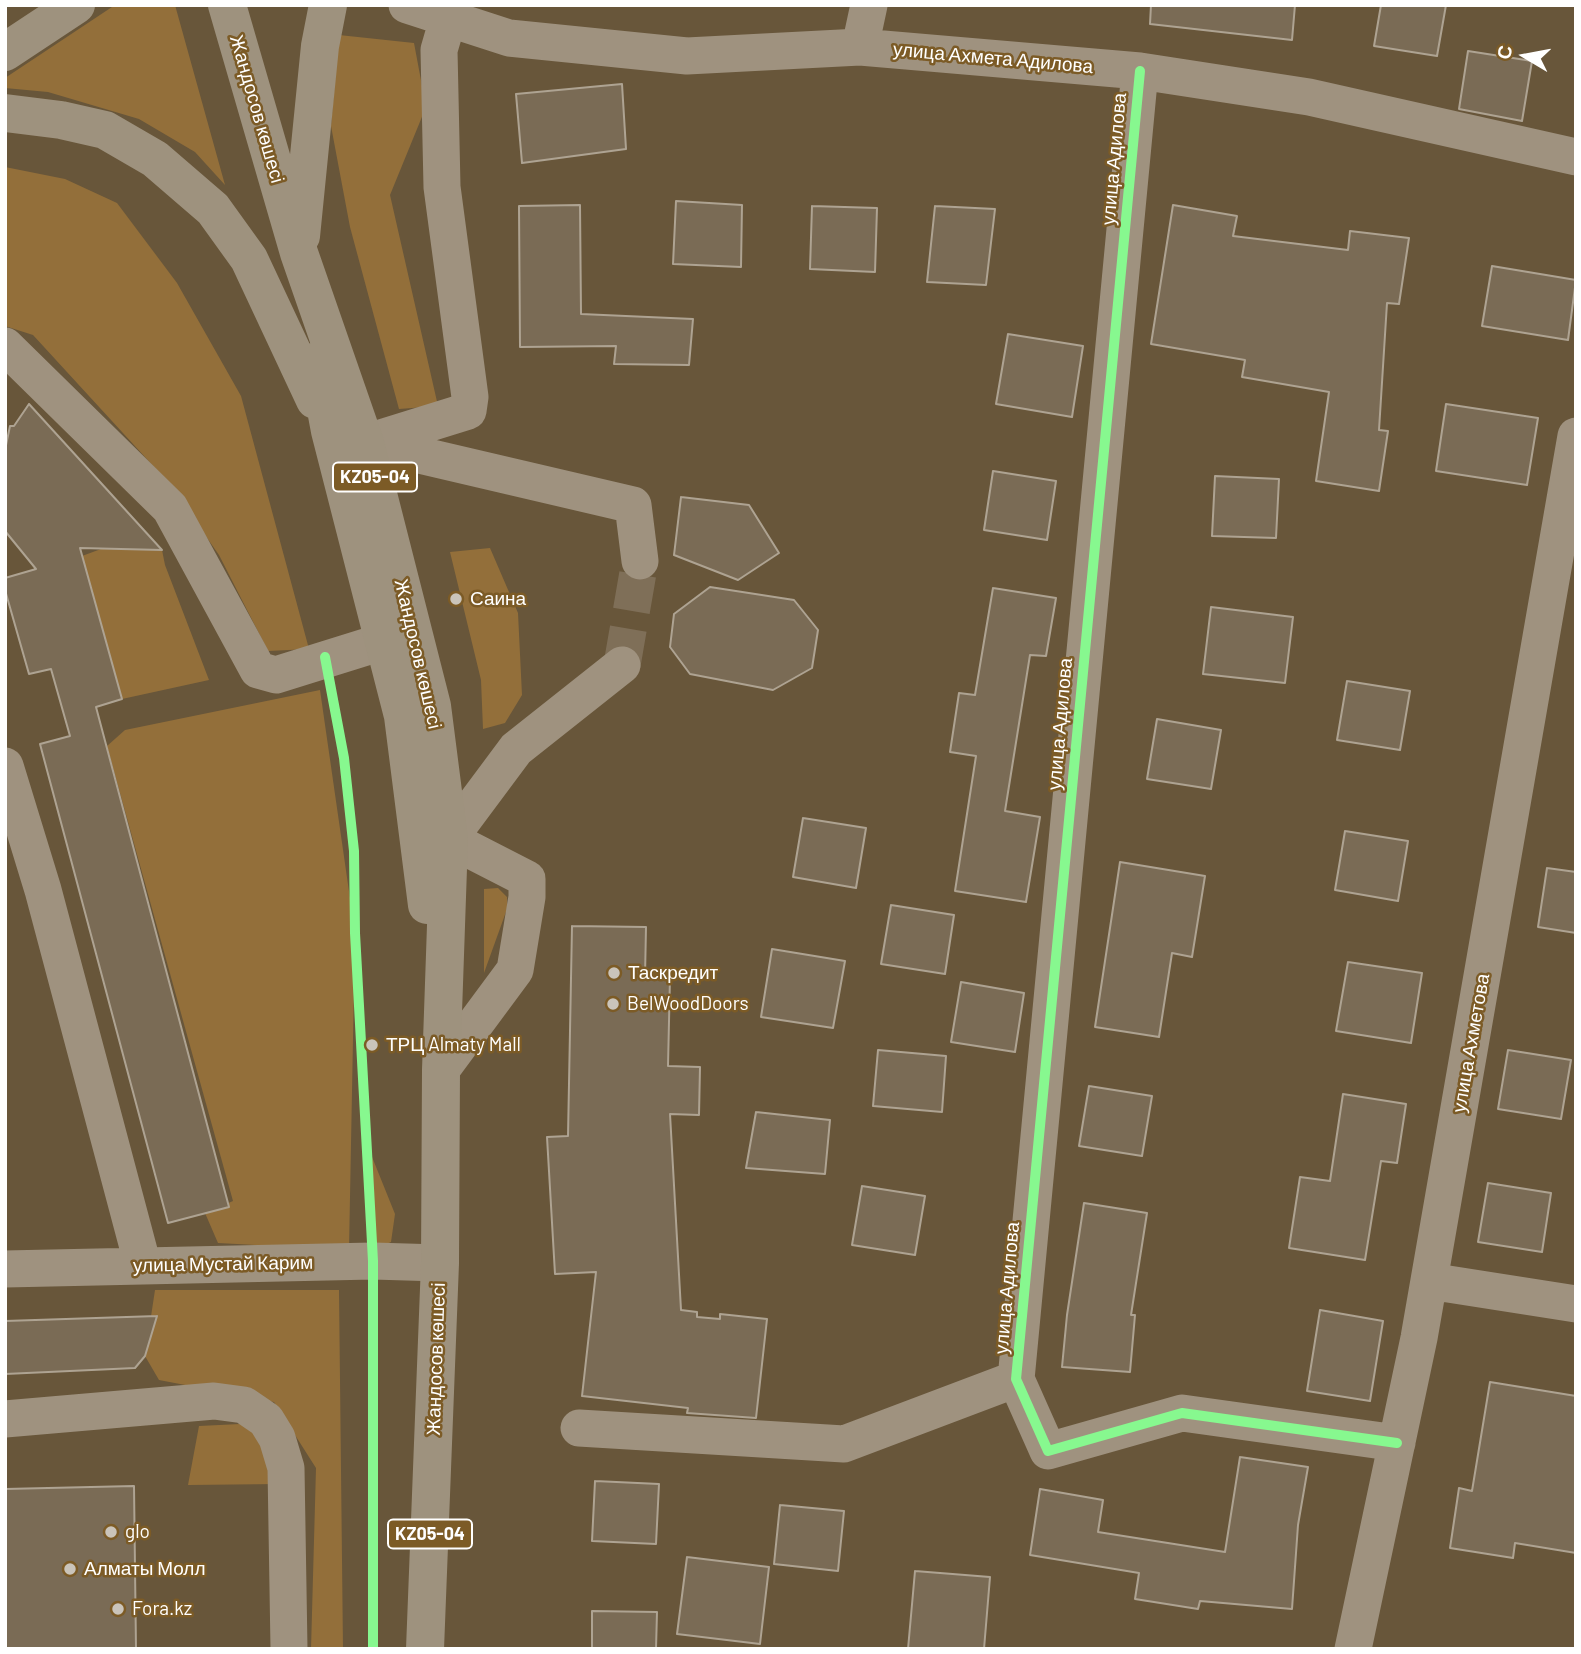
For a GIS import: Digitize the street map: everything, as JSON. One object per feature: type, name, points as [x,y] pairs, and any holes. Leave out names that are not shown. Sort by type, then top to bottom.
[{"type":"main road","points":[[5,52],[76,5]]},
{"type":"main road","name":"Жандосов көшесі","points":[[227,5],[299,253],[365,443],[432,706],[449,839],[441,1070],[440,1264],[425,1649]]},
{"type":"main road","points":[[299,253],[320,46],[328,5]]},
{"type":"main road","points":[[5,113],[61,120],[105,130],[155,159],[213,209],[249,259],[330,431]]},
{"type":"main road","name":"Жандосов көшесі","points":[[299,253],[330,431],[403,716],[421,843],[441,1070]]},
{"type":"street","name":"улица Ахмета Адилова","points":[[407,5],[509,38],[687,56],[860,47],[1140,71],[1309,97],[1576,157]]},
{"type":"street","points":[[860,47],[869,5]]},
{"type":"street","points":[[365,443],[468,411],[470,397],[442,187],[439,50],[448,19]]},
{"type":"street","name":"улица Адилова","points":[[1016,1380],[1140,71]]},
{"type":"street","points":[[5,346],[170,508],[258,670],[276,674],[385,641]]},
{"type":"street","name":"улица Ахметова","points":[[1353,1649],[1429,1281],[1576,436]]},
{"type":"street","points":[[365,443],[633,506],[640,561]]},
{"type":"street","points":[[441,1070],[515,970],[527,897],[527,879],[449,839],[516,749],[622,665]]},
{"type":"street","points":[[5,766],[43,890],[143,1266]]},
{"type":"street","name":"улица Мустай Карим","points":[[5,1269],[373,1261],[440,1264]]},
{"type":"street","points":[[1429,1281],[1576,1304]]},
{"type":"street","points":[[579,1428],[844,1444],[1016,1380],[1048,1451],[1182,1413],[1397,1443]]},
{"type":"street","points":[[5,1419],[214,1401],[244,1405],[266,1420],[277,1438],[286,1468],[289,1649]]},
{"type":"shaded area","points":[[115,5],[175,5],[225,185],[195,152],[139,119],[48,92],[5,88],[5,78]]},
{"type":"shaded area","points":[[339,35],[414,43],[426,107],[390,195],[438,406],[399,409],[350,227],[331,126]]},
{"type":"shaded area","points":[[5,167],[65,179],[117,203],[177,283],[241,396],[309,649],[268,651],[219,555],[167,481],[33,335],[5,326]]},
{"type":"shaded area","points":[[490,548],[518,613],[522,695],[505,723],[483,729],[481,680],[450,552]]},
{"type":"shaded area","points":[[101,549],[162,550],[165,565],[209,680],[122,699],[82,556]]},
{"type":"shaded area","points":[[320,690],[355,933],[349,1250],[218,1243],[205,1213],[233,1201],[107,746],[125,730]]},
{"type":"shaded area","points":[[498,888],[507,897],[507,909],[484,973],[484,889]]},
{"type":"shaded area","points":[[366,1142],[395,1214],[391,1242],[372,1251]]},
{"type":"shaded area","points":[[155,1290],[339,1290],[343,1649],[311,1649],[316,1468],[274,1402],[159,1380],[145,1356]]},
{"type":"shaded area","points":[[240,1424],[270,1438],[279,1484],[188,1485],[199,1426]]},
{"type":"building","points":[[1151,5],[1295,5],[1292,40],[1150,24]]},
{"type":"building","points":[[1381,5],[1446,5],[1437,56],[1374,46]]},
{"type":"building","points":[[1468,51],[1532,61],[1522,121],[1459,109]]},
{"type":"building","points":[[622,84],[626,149],[522,163],[516,94]]},
{"type":"building","points":[[676,201],[742,205],[741,267],[673,264]]},
{"type":"building","points":[[580,205],[581,314],[693,319],[689,365],[614,364],[616,346],[520,347],[519,206]]},
{"type":"building","points":[[1173,205],[1237,216],[1233,236],[1348,250],[1350,231],[1409,238],[1399,304],[1387,303],[1379,430],[1388,431],[1379,491],[1316,481],[1329,392],[1242,377],[1245,360],[1151,344]]},
{"type":"building","points":[[812,206],[877,208],[875,272],[810,269]]},
{"type":"building","points":[[935,206],[995,209],[986,285],[927,282]]},
{"type":"building","points":[[1492,266],[1576,280],[1568,340],[1482,326]]},
{"type":"building","points":[[1008,334],[1083,346],[1072,417],[996,404]]},
{"type":"building","points":[[29,404],[162,550],[80,548],[122,699],[96,707],[229,1207],[168,1223],[40,744],[70,736],[51,669],[29,674],[5,590],[5,578],[36,569],[5,531],[5,450],[10,426],[14,426]]},
{"type":"building","points":[[1446,404],[1538,418],[1527,485],[1436,471]]},
{"type":"building","points":[[993,471],[1056,481],[1047,540],[984,530]]},
{"type":"building","points":[[1215,476],[1279,479],[1276,538],[1212,536]]},
{"type":"building","points":[[681,497],[749,505],[779,553],[738,580],[674,555]]},
{"type":"building","points":[[710,587],[794,600],[818,630],[812,668],[773,690],[690,674],[670,647],[674,614]]},
{"type":"building","points":[[993,588],[1056,598],[1046,656],[1030,655],[1005,811],[1040,817],[1026,902],[955,891],[976,756],[950,752],[959,693],[975,695]]},
{"type":"building","points":[[1211,607],[1293,617],[1285,683],[1203,674]]},
{"type":"building","points":[[1347,681],[1410,691],[1400,750],[1337,740]]},
{"type":"building","points":[[1157,719],[1221,730],[1211,789],[1147,779]]},
{"type":"building","points":[[803,818],[866,828],[856,888],[793,877]]},
{"type":"building","points":[[1345,831],[1408,841],[1398,901],[1335,890]]},
{"type":"building","points":[[1120,862],[1205,876],[1192,957],[1172,953],[1159,1037],[1095,1027]]},
{"type":"building","points":[[1547,868],[1576,872],[1576,933],[1538,927]]},
{"type":"building","points":[[891,905],[954,915],[945,974],[881,964]]},
{"type":"building","points":[[572,926],[646,927],[645,977],[670,977],[668,1066],[700,1067],[699,1115],[670,1114],[681,1310],[697,1312],[697,1317],[720,1319],[720,1314],[767,1319],[756,1418],[687,1413],[688,1408],[582,1396],[596,1272],[555,1274],[547,1137],[568,1136]]},
{"type":"building","points":[[772,949],[845,961],[833,1028],[761,1017]]},
{"type":"building","points":[[1348,962],[1422,973],[1411,1043],[1336,1031]]},
{"type":"building","points":[[961,982],[1024,993],[1015,1052],[951,1042]]},
{"type":"building","points":[[878,1050],[946,1056],[942,1112],[873,1106]]},
{"type":"building","points":[[1508,1050],[1571,1060],[1561,1119],[1498,1109]]},
{"type":"building","points":[[1089,1086],[1152,1096],[1142,1156],[1079,1146]]},
{"type":"building","points":[[1343,1094],[1406,1104],[1397,1163],[1381,1161],[1365,1260],[1289,1248],[1300,1177],[1330,1181]]},
{"type":"building","points":[[756,1112],[830,1120],[825,1174],[746,1168]]},
{"type":"building","points":[[1488,1183],[1551,1193],[1542,1252],[1478,1242]]},
{"type":"building","points":[[862,1186],[925,1196],[915,1255],[852,1245]]},
{"type":"building","points":[[1084,1203],[1147,1213],[1131,1315],[1135,1315],[1130,1372],[1062,1367]]},
{"type":"building","points":[[1320,1310],[1383,1321],[1370,1401],[1307,1391]]},
{"type":"building","points":[[157,1316],[145,1356],[135,1368],[5,1374],[5,1321]]},
{"type":"building","points":[[1490,1382],[1576,1396],[1576,1553],[1515,1543],[1513,1558],[1450,1548],[1459,1488],[1472,1491]]},
{"type":"building","points":[[1240,1457],[1308,1467],[1298,1525],[1292,1609],[1200,1601],[1198,1609],[1135,1599],[1139,1573],[1030,1555],[1040,1489],[1103,1500],[1098,1532],[1225,1552]]},
{"type":"building","points":[[595,1481],[659,1484],[656,1544],[592,1541]]},
{"type":"building","name":"Алматы Молл","points":[[134,1486],[136,1649],[5,1649],[5,1489]]},
{"type":"building","points":[[780,1505],[844,1511],[838,1571],[774,1564]]},
{"type":"building","points":[[687,1557],[769,1567],[760,1644],[677,1634]]},
{"type":"building","points":[[915,1571],[990,1577],[984,1649],[908,1649]]},
{"type":"building","points":[[592,1611],[657,1612],[656,1649],[592,1649]]},
{"type":"tunnel","points":[[622,665],[640,561]]},
{"type":"cycle path","points":[[1140,71],[1016,1379],[1048,1451],[1182,1413],[1397,1443]]},
{"type":"cycle path","points":[[325,657],[344,758],[354,851],[355,933],[373,1261],[373,1649]]},
{"type":"place","name":"Саина","points":[[456,599]]},
{"type":"place","name":"Таскредит","points":[[614,973]]},
{"type":"place","name":"BelWoodDoors","points":[[613,1004]]},
{"type":"place","name":"ТРЦ Almaty Mall","points":[[372,1045]]},
{"type":"place","name":"glo","points":[[111,1532]]},
{"type":"place","name":"Алматы Молл","points":[[70,1569]]},
{"type":"place","name":"Fora.kz","points":[[118,1609]]}]
